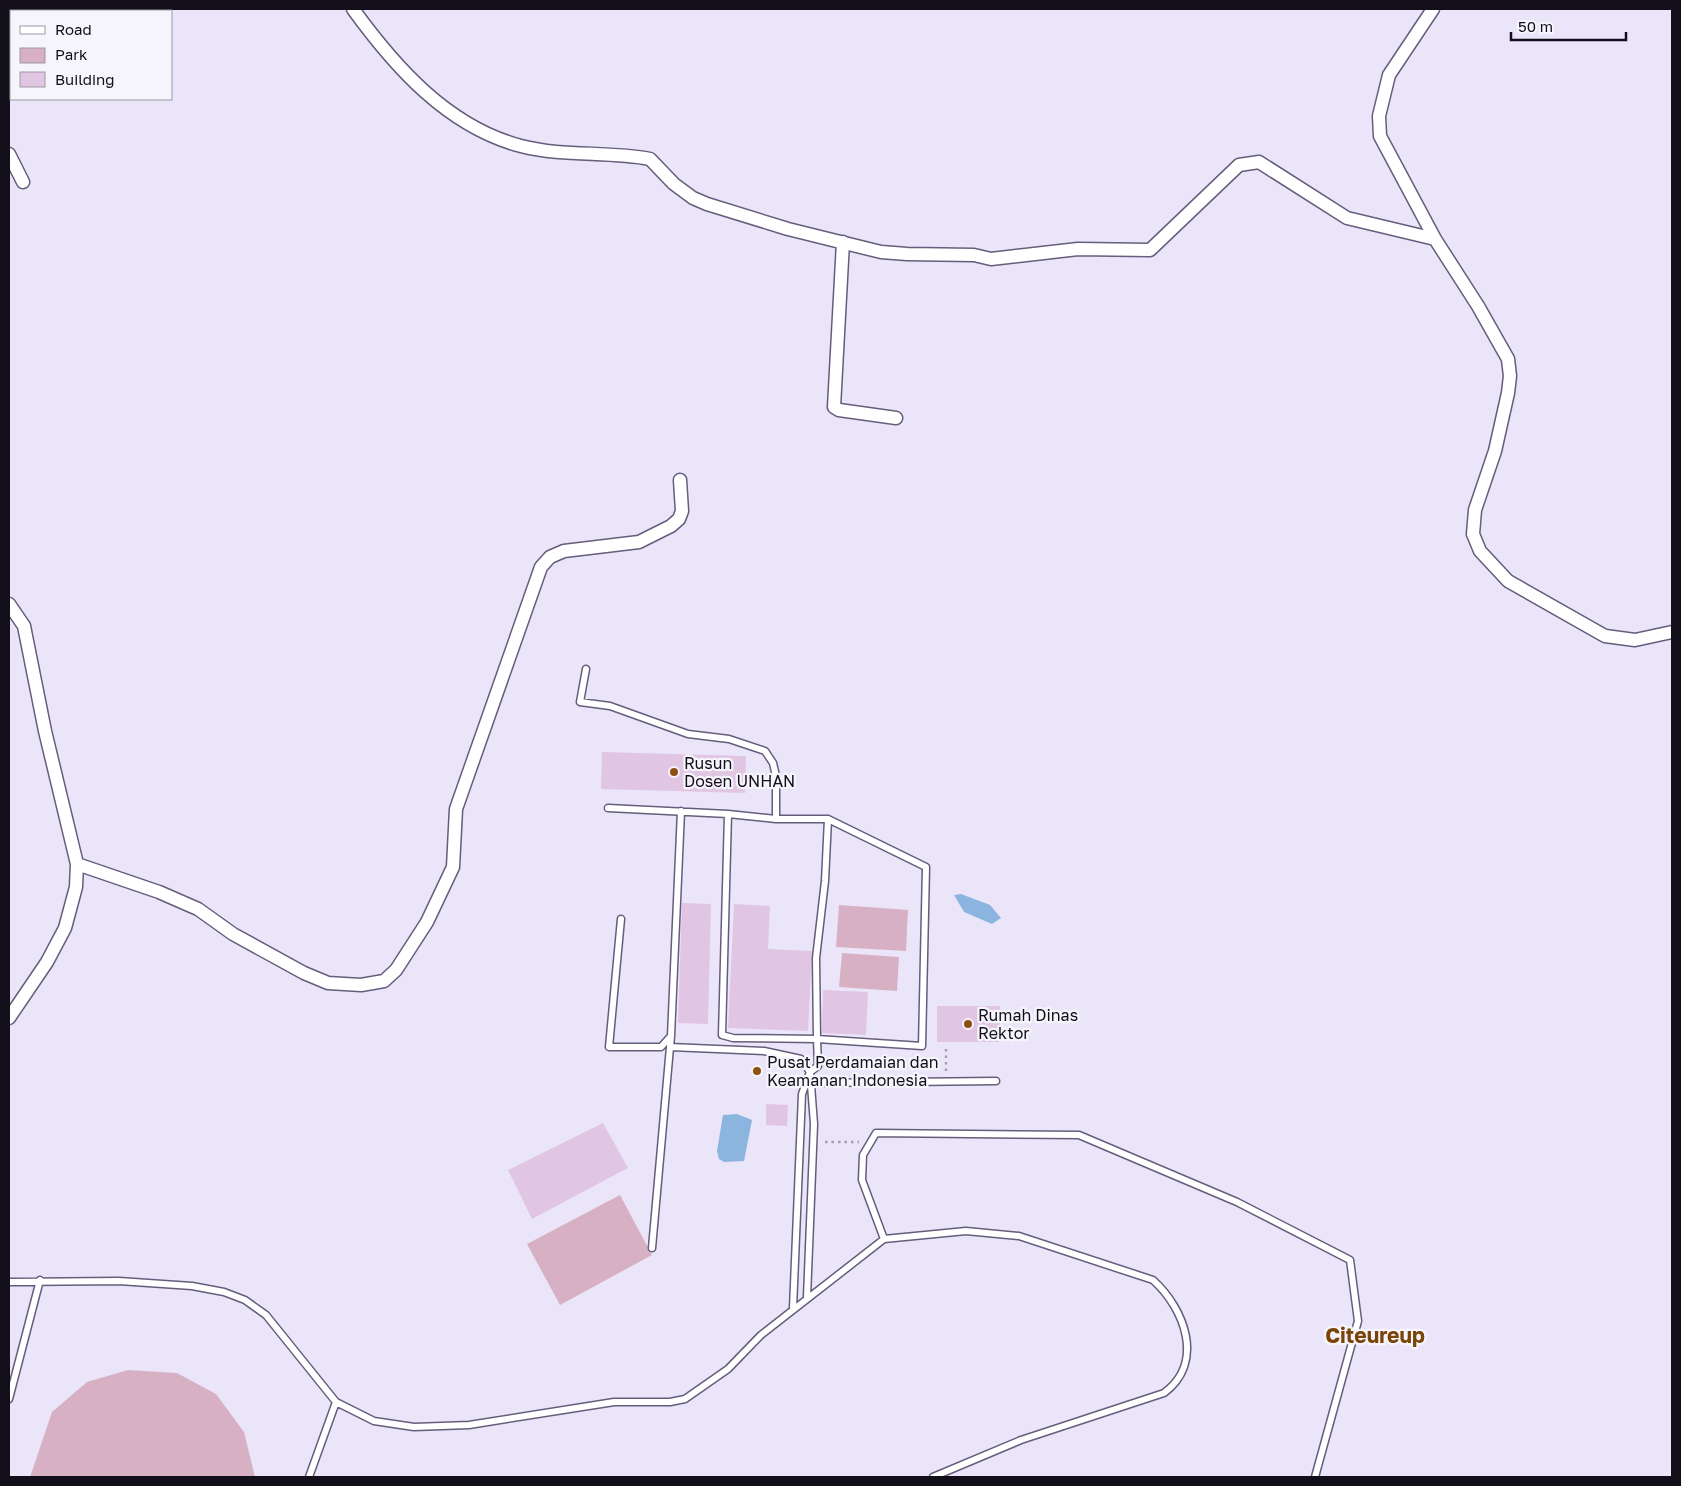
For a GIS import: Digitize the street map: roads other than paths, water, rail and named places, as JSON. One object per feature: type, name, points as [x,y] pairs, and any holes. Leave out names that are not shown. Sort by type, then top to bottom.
[{"type":"street","points":[[353,9],[419,87],[440,105],[475,128],[521,146],[650,159],[674,184],[693,198],[707,204],[842,242],[898,254],[974,255],[991,259],[1078,249],[1150,250],[1239,165],[1259,162],[1347,218],[1436,239]]},
{"type":"street","points":[[1433,9],[1389,75],[1379,116],[1380,136],[1436,239],[1478,306],[1508,359],[1510,376],[1508,393],[1495,451],[1475,510],[1473,534],[1480,551],[1508,581],[1605,636],[1635,640],[1672,632]]},
{"type":"street","points":[[9,154],[24,182]]},
{"type":"street","points":[[842,242],[834,406],[839,410],[896,418]]},
{"type":"street","points":[[77,864],[159,892],[198,909],[233,934],[304,973],[328,983],[361,985],[384,981],[396,970],[427,922],[453,867],[456,809],[541,567],[550,557],[564,551],[639,542],[671,526],[679,518],[682,511],[680,480]]},
{"type":"street","points":[[9,604],[24,626],[44,731],[77,864],[76,887],[65,928],[47,962],[9,1018]]},
{"type":"lane","points":[[586,669],[580,702],[610,706],[688,734],[729,739],[764,751],[773,763],[776,776],[776,819]]},
{"type":"lane","points":[[608,808],[728,814],[776,819],[828,819],[926,867],[922,1046],[817,1039],[733,1038],[722,1035],[728,814]]},
{"type":"lane","points":[[652,1248],[671,1036],[681,811]]},
{"type":"lane","points":[[794,1308],[802,1094],[810,1072],[818,1066],[816,958],[825,880],[828,819]]},
{"type":"lane","points":[[622,919],[609,1047],[661,1047],[671,1036]]},
{"type":"lane","points":[[670,1047],[764,1051],[801,1059],[810,1072],[813,1142],[808,1297]]},
{"type":"lane","points":[[811,1084],[996,1082]]},
{"type":"lane","points":[[884,1240],[862,1180],[863,1155],[876,1133],[1079,1135],[1237,1202],[1350,1260],[1358,1321],[1315,1477]]},
{"type":"lane","points":[[9,1282],[40,1280],[119,1281],[192,1286],[224,1292],[245,1300],[266,1315],[336,1402],[374,1421],[414,1427],[469,1425],[614,1402],[670,1402],[685,1399],[728,1369],[761,1335],[884,1240],[966,1231],[1019,1236],[1154,1280],[1166,1292],[1177,1308],[1186,1332],[1185,1367],[1180,1378],[1164,1393],[1021,1440],[933,1477]]},
{"type":"lane","points":[[9,1399],[40,1280]]},
{"type":"lane","points":[[309,1477],[336,1402]]},
{"type":"water","points":[[961,894],[990,905],[1001,918],[992,924],[964,912],[954,895]]},
{"type":"water","points":[[737,1114],[752,1120],[744,1161],[724,1162],[719,1159],[717,1151],[723,1115]]},
{"type":"place","name":"Rusun Dosen UNHAN","points":[[674,772]]},
{"type":"place","name":"Rumah Dinas Rektor","points":[[968,1024]]},
{"type":"place","name":"Pusat Perdamaian dan Keamanan Indonesia","points":[[757,1071]]},
{"type":"district","name":"Citeureup","points":[[1375,1336]]}]
